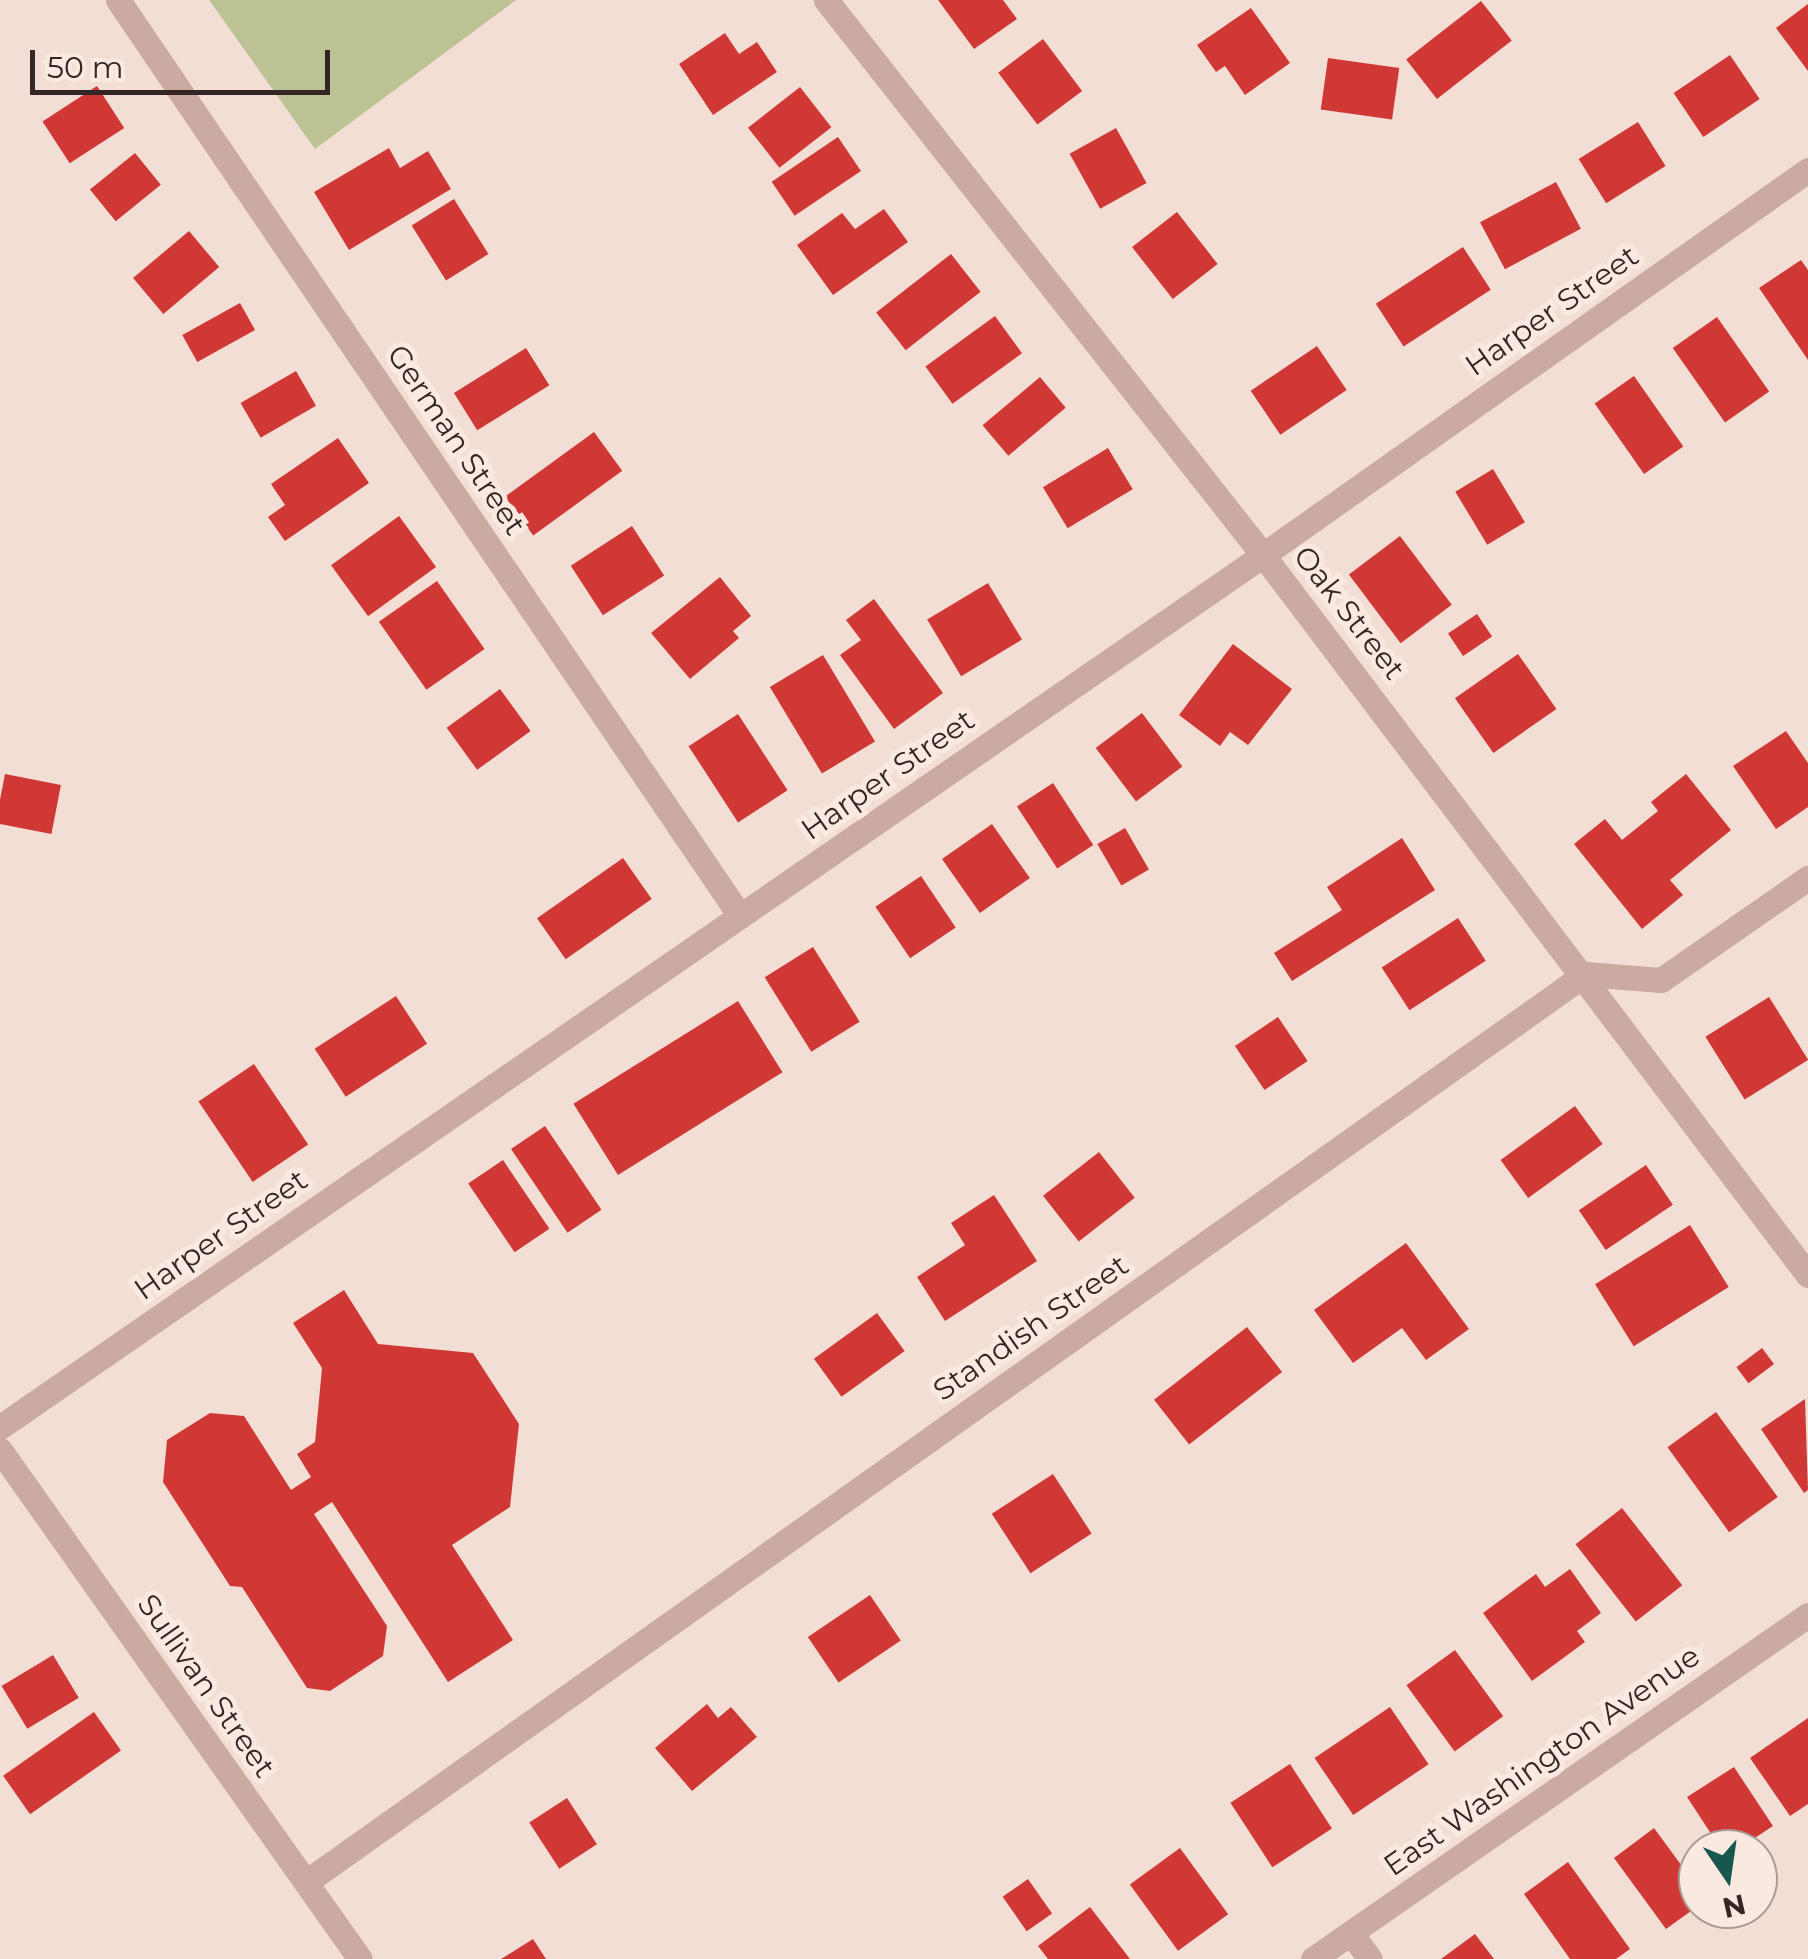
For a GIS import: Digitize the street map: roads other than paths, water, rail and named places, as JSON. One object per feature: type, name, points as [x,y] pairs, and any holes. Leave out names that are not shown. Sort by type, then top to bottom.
[{"type":"street","name":"German Street","points":[[118,0],[740,916]]},
{"type":"street","name":"Oak Street","points":[[826,0],[1263,555],[1585,974],[1808,1274]]},
{"type":"street","name":"Harper Street","points":[[0,1426],[1263,555],[1808,170]]},
{"type":"street","points":[[1585,974],[1661,980],[1808,878]]},
{"type":"street","name":"Standish Street","points":[[306,1882],[1585,974]]},
{"type":"street","name":"Sullivan Street","points":[[0,1450],[360,1959]]},
{"type":"street","name":"East Washington Avenue","points":[[1313,1959],[1808,1616]]},
{"type":"street","points":[[1351,1932],[1370,1959]]}]
